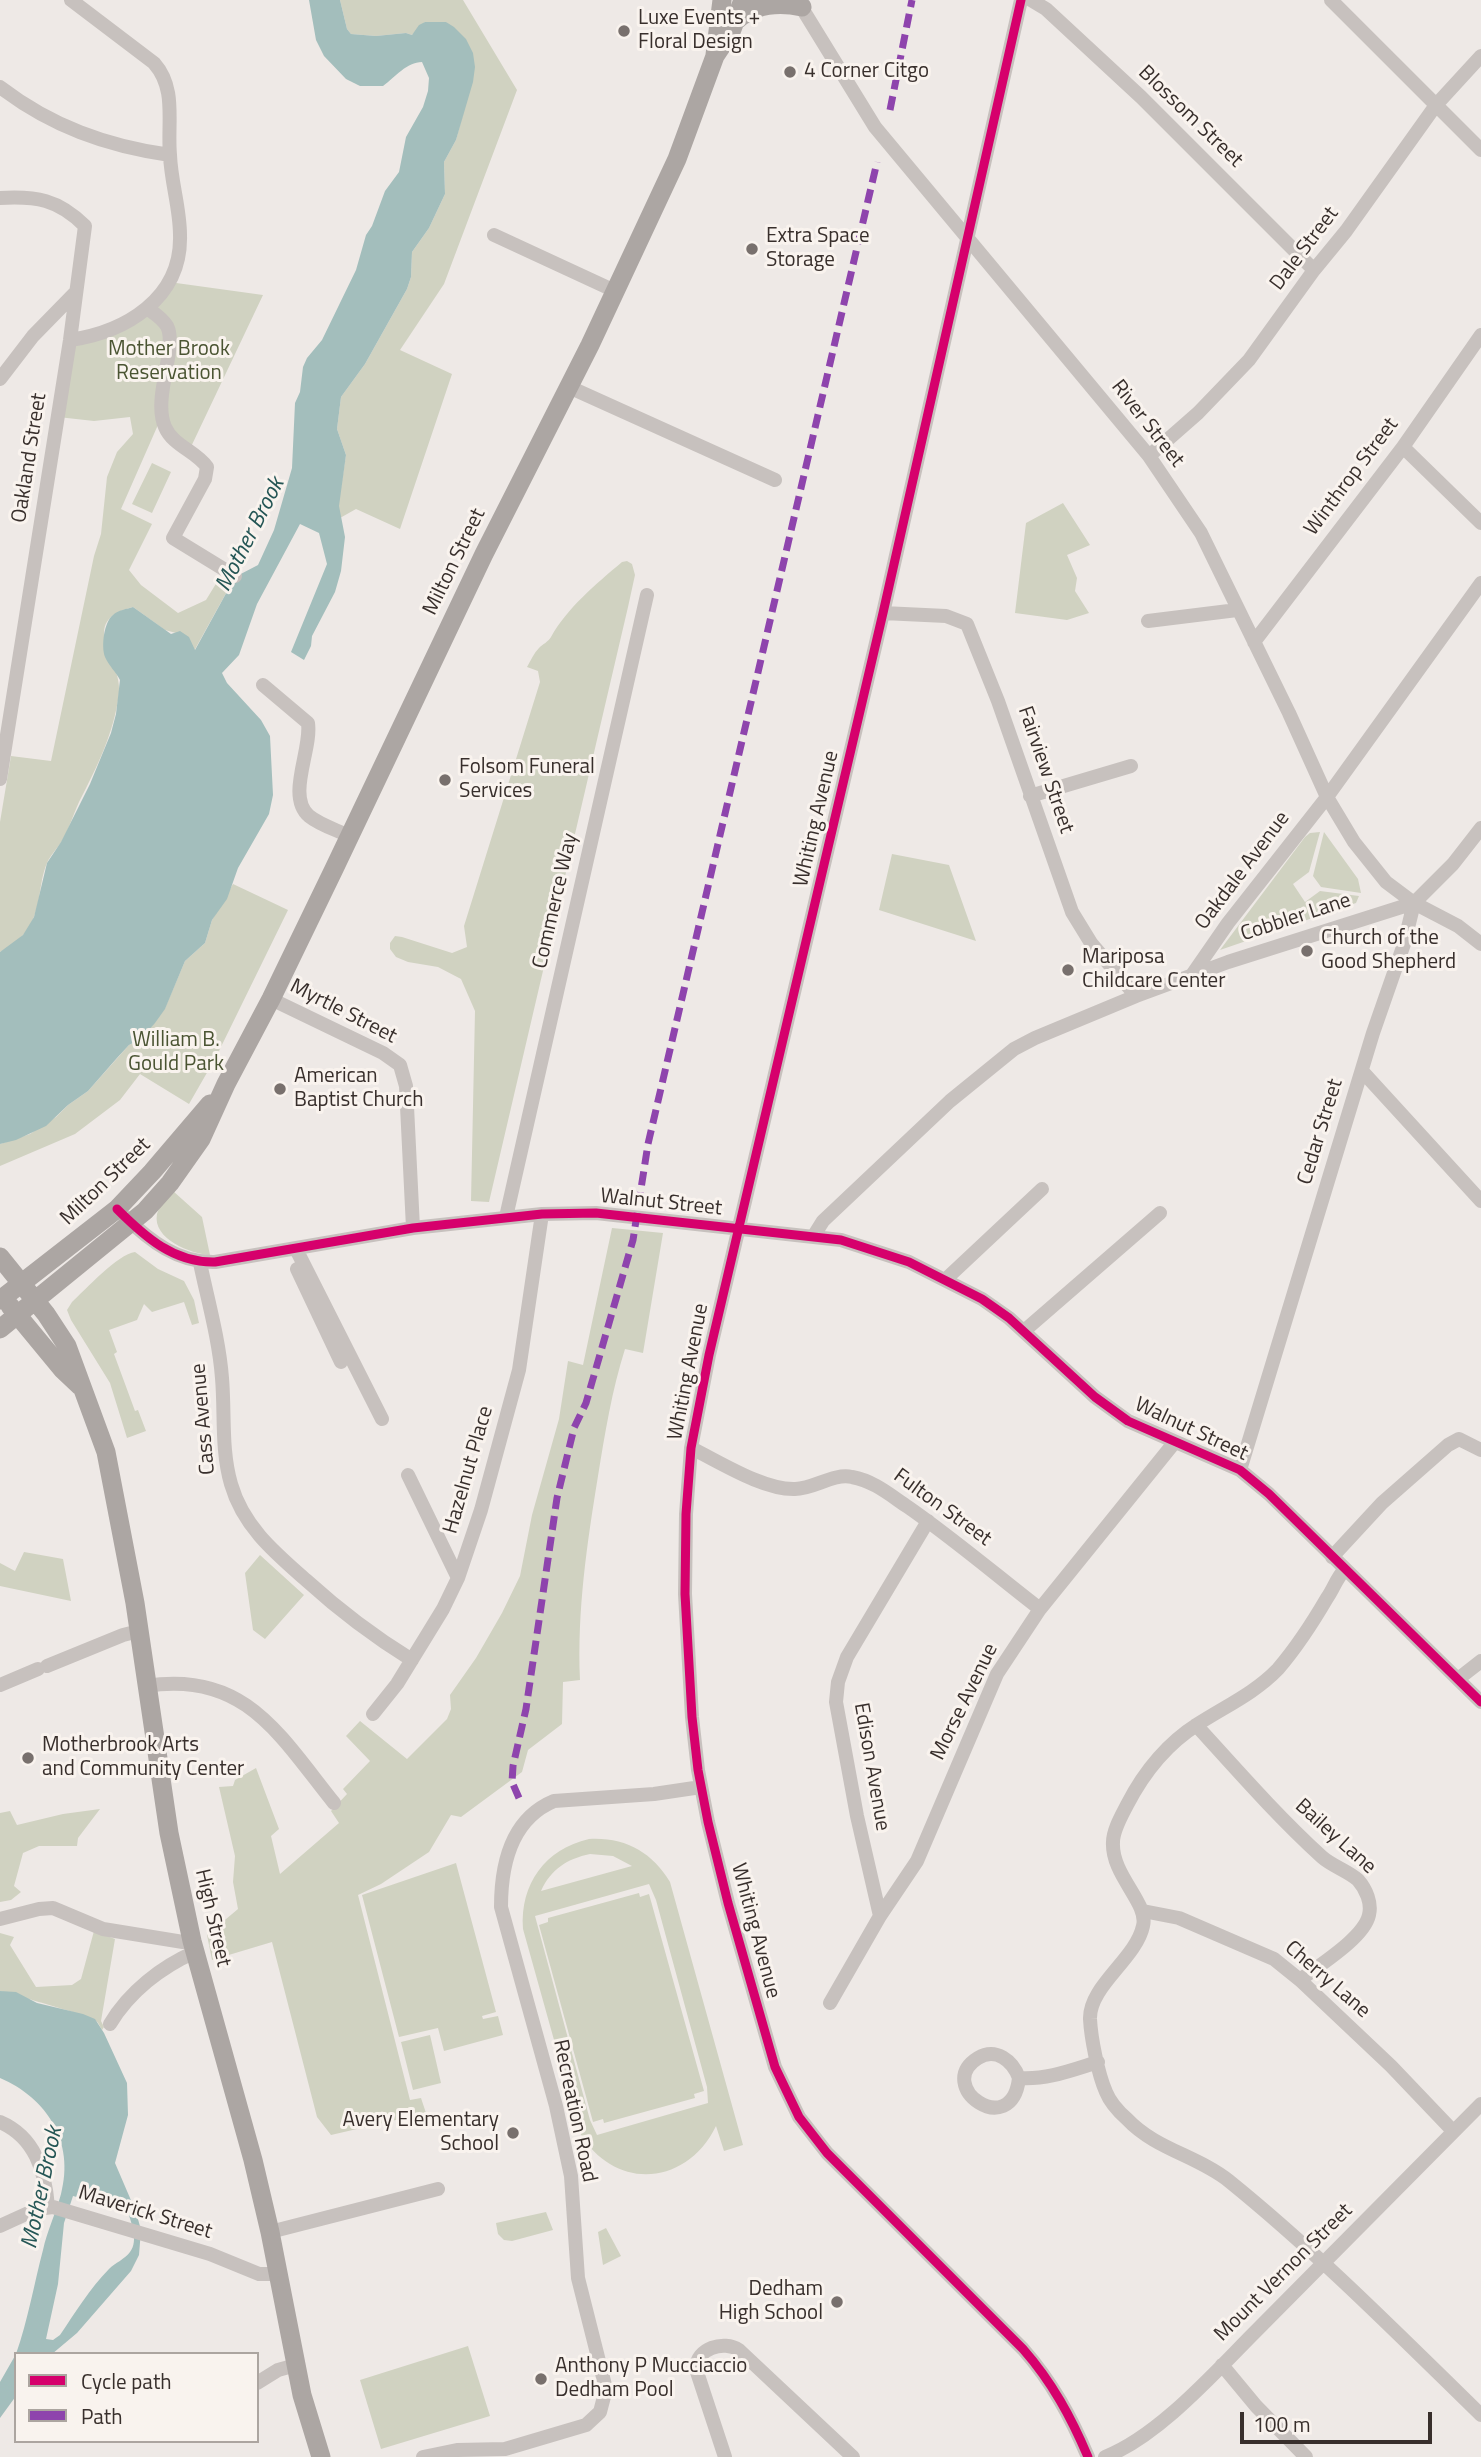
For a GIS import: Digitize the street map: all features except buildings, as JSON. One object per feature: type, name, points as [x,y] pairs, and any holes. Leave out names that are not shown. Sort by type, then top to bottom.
[{"type":"main road","name":"Milton Street","points":[[0,1329],[132,1223],[158,1198],[187,1162],[201,1139],[226,1084],[271,999],[489,543],[569,387],[677,159],[715,56],[723,10],[743,0]]},
{"type":"main road","points":[[723,10],[799,4]]},
{"type":"main road","name":"Milton Street","points":[[1,1297],[93,1230],[117,1209],[160,1163],[226,1084]]},
{"type":"main road","name":"High Street","points":[[0,1257],[36,1301],[67,1346],[102,1436],[111,1469],[139,1631],[164,1807],[194,1947],[253,2160],[270,2232],[305,2408],[321,2457]]},
{"type":"main road","name":"High Street","points":[[1,1297],[62,1369],[81,1387]]},
{"type":"street","points":[[70,340],[115,329],[147,308],[169,282],[179,254],[179,220],[170,155],[170,96],[162,73],[154,63],[71,0]]},
{"type":"street","name":"Whiting Avenue","points":[[1021,0],[883,613],[709,1355],[691,1448],[686,1514],[685,1594],[692,1717],[701,1787],[728,1903],[775,2067],[789,2100],[812,2135],[846,2173],[1023,2349],[1066,2409],[1088,2457]]},
{"type":"street","name":"Blossom Street","points":[[1031,0],[1045,9],[1141,97],[1314,270]]},
{"type":"street","points":[[1331,0],[1481,150]]},
{"type":"street","name":"River Street","points":[[799,4],[870,119],[1149,456],[1200,533],[1326,797],[1354,842],[1380,875],[1414,903],[1458,926],[1481,944]]},
{"type":"street","name":"Dale Street","points":[[1149,456],[1198,413],[1249,360],[1436,105],[1481,57]]},
{"type":"street","points":[[0,87],[47,118],[88,137],[128,148],[170,155]]},
{"type":"street","name":"Oakland Street","points":[[0,198],[42,199],[68,211],[85,226],[70,340],[0,779]]},
{"type":"street","points":[[494,235],[615,291]]},
{"type":"street","points":[[0,379],[33,336],[76,292]]},
{"type":"street","points":[[147,308],[161,318],[169,332],[160,407],[165,428],[170,436],[207,467],[205,479],[173,538],[235,576]]},
{"type":"street","name":"Winthrop Street","points":[[1254,642],[1403,447],[1481,335]]},
{"type":"street","points":[[569,387],[775,480]]},
{"type":"street","points":[[1403,447],[1481,523]]},
{"type":"street","name":"Oakdale Avenue","points":[[1192,975],[1228,923],[1326,797],[1481,583]]},
{"type":"street","name":"Commerce Way","points":[[506,1216],[647,595]]},
{"type":"street","points":[[1148,621],[1237,610]]},
{"type":"street","name":"Fairview Street","points":[[883,613],[946,615],[967,624],[998,701],[1076,921],[1136,996]]},
{"type":"street","points":[[263,685],[308,723],[308,740],[299,790],[303,809],[309,816],[349,836]]},
{"type":"street","points":[[1030,796],[1131,766]]},
{"type":"street","points":[[1414,903],[1453,864],[1481,828]]},
{"type":"street","name":"Cobbler Lane","points":[[1192,975],[1414,903]]},
{"type":"street","name":"Cedar Street","points":[[1240,1470],[1362,1071],[1404,944],[1414,903]]},
{"type":"street","points":[[813,1237],[822,1221],[941,1110],[1014,1049],[1136,996],[1192,975]]},
{"type":"street","name":"Myrtle Street","points":[[271,999],[383,1053],[400,1065],[406,1086],[413,1228]]},
{"type":"street","points":[[1362,1071],[1481,1201]]},
{"type":"street","points":[[946,1279],[1042,1189]]},
{"type":"street","name":"Walnut Street","points":[[117,1209],[174,1255],[200,1263],[293,1250],[413,1228],[506,1216],[596,1213],[813,1237],[865,1247],[902,1259],[946,1279],[996,1307],[1095,1397],[1128,1421],[1240,1470],[1269,1494],[1481,1702]]},
{"type":"street","points":[[1024,1331],[1160,1213]]},
{"type":"street","name":"Hazelnut Place","points":[[373,1714],[412,1660],[458,1578],[481,1510],[519,1370],[542,1214]]},
{"type":"street","points":[[293,1250],[341,1362]]},
{"type":"street","points":[[293,1250],[382,1419]]},
{"type":"street","name":"Cass Avenue","points":[[200,1263],[220,1360],[227,1469],[242,1511],[260,1538],[321,1594],[365,1630],[412,1660]]},
{"type":"street","points":[[1332,1557],[1382,1503],[1448,1445],[1459,1439],[1481,1450]]},
{"type":"street","name":"Morse Avenue","points":[[830,2003],[880,1916],[917,1861],[997,1674],[1040,1609],[1174,1443]]},
{"type":"street","name":"Fulton Street","points":[[691,1448],[758,1481],[779,1487],[795,1489],[841,1476],[873,1483],[928,1521],[1040,1609]]},
{"type":"street","points":[[408,1475],[458,1578]]},
{"type":"street","name":"Edison Avenue","points":[[880,1916],[857,1816],[838,1714],[838,1682],[847,1657],[928,1521]]},
{"type":"street","points":[[1345,1569],[1335,1580],[1329,1595],[1310,1624],[1271,1676],[1259,1687],[1196,1725],[1163,1752],[1135,1790],[1112,1840],[1121,1878],[1143,1910],[1143,1926],[1126,1959],[1096,1997],[1090,2016],[1106,2092],[1128,2121],[1148,2138],[1226,2178],[1324,2263],[1481,2415]]},
{"type":"street","points":[[0,1685],[122,1635],[139,1631]]},
{"type":"street","points":[[1458,1679],[1481,1661]]},
{"type":"street","points":[[146,1686],[191,1684],[211,1687],[237,1698],[270,1724],[334,1803]]},
{"type":"street","name":"Bailey Lane","points":[[1196,1725],[1269,1805],[1325,1860],[1357,1880],[1367,1895],[1369,1918],[1359,1934],[1300,1980]]},
{"type":"street","name":"Recreation Road","points":[[423,2457],[457,2450],[505,2449],[586,2425],[600,2412],[606,2389],[579,2278],[571,2176],[556,2106],[501,1908],[501,1879],[509,1849],[524,1822],[544,1805],[566,1799],[654,1794],[701,1787]]},
{"type":"street","points":[[0,1919],[53,1908],[110,1930],[183,1942],[194,1947]]},
{"type":"street","name":"Cherry Lane","points":[[1143,1910],[1179,1917],[1274,1959],[1391,2066],[1453,2131]]},
{"type":"street","points":[[110,2024],[132,1994],[194,1947]]},
{"type":"street","points":[[1019,2078],[1055,2076],[1098,2062]]},
{"type":"street","name":"Mount Vernon Street","points":[[1105,2457],[1127,2446],[1155,2426],[1222,2365],[1481,2104]]},
{"type":"street","points":[[0,2122],[17,2131],[32,2148],[50,2207]]},
{"type":"street","points":[[270,2232],[438,2189]]},
{"type":"street","name":"Maverick Street","points":[[0,2226],[32,2210],[50,2207],[210,2254],[259,2274],[278,2274]]},
{"type":"street","points":[[725,2457],[696,2369],[698,2359],[714,2347],[722,2345],[732,2346],[853,2457]]},
{"type":"street","points":[[259,2382],[278,2370],[296,2365]]},
{"type":"street","points":[[1222,2365],[1255,2406],[1306,2457]]},
{"type":"green space","points":[[340,0],[463,0],[517,90],[444,284],[400,350],[452,374],[400,529],[356,509],[340,518],[338,506],[346,455],[337,429],[341,397],[365,364],[407,289],[411,277],[412,252],[429,228],[445,194],[444,162],[456,140],[467,98],[446,22],[425,22],[412,35],[351,34],[347,29]]},
{"type":"green space","name":"Mother Brook Reservation","points":[[169,282],[263,295],[189,451],[161,418],[121,509],[152,524],[129,570],[141,585],[178,613],[206,600],[225,569],[235,577],[194,651],[176,633],[165,630],[133,607],[116,614],[107,622],[104,632],[115,667],[119,693],[109,736],[64,836],[47,863],[38,904],[28,929],[0,952],[0,822],[11,756],[51,761],[94,556],[101,534],[107,477],[117,452],[133,434],[130,417],[94,421],[58,417],[70,340],[115,329]]},
{"type":"green space","points":[[152,463],[171,472],[152,513],[132,504]]},
{"type":"green space","points":[[1063,503],[1090,545],[1067,555],[1077,578],[1075,591],[1089,613],[1067,620],[1015,613],[1026,523]]},
{"type":"green space","points":[[627,561],[632,564],[635,575],[489,1202],[471,1201],[475,1011],[461,979],[438,967],[396,957],[390,949],[390,943],[395,936],[452,953],[467,947],[464,926],[540,682],[538,671],[527,667],[537,650],[550,639],[574,606],[612,570]]},
{"type":"green space","points":[[1320,832],[1309,872],[1293,884],[1305,902],[1320,891],[1359,896],[1356,903],[1220,950],[1305,837],[1310,833]]},
{"type":"green space","points":[[1324,832],[1358,879],[1361,893],[1321,887],[1313,876]]},
{"type":"green space","points":[[892,854],[949,865],[976,941],[879,910]]},
{"type":"green space","name":"William B. Gould Park","points":[[233,884],[288,910],[216,1057],[189,1104],[140,1074],[120,1100],[75,1134],[0,1166],[0,1144],[30,1134],[56,1117],[88,1091],[129,1045],[142,1039],[165,1008],[185,961],[205,943],[212,920]]},
{"type":"green space","points":[[173,1191],[202,1217],[210,1255],[174,1244],[160,1231],[157,1214]]},
{"type":"green space","points":[[612,1228],[663,1233],[643,1353],[625,1349],[606,1428],[584,1577],[580,1680],[563,1682],[562,1724],[528,1750],[522,1772],[461,1817],[451,1815],[429,1852],[381,1884],[358,1895],[410,2100],[421,2098],[426,2113],[331,2135],[317,2117],[272,1942],[212,1960],[207,1935],[238,1909],[233,1882],[235,1856],[219,1787],[233,1786],[235,1780],[256,1768],[279,1829],[271,1836],[280,1874],[339,1823],[331,1811],[347,1794],[343,1789],[370,1761],[346,1736],[360,1721],[407,1759],[447,1719],[451,1709],[450,1695],[476,1658],[520,1576],[532,1515],[559,1419],[568,1361],[583,1365]]},
{"type":"green space","points":[[135,1252],[158,1269],[184,1281],[194,1300],[199,1323],[192,1325],[184,1302],[152,1312],[144,1304],[137,1320],[109,1330],[117,1352],[114,1354],[135,1411],[138,1410],[146,1431],[127,1438],[110,1383],[67,1310],[93,1281],[120,1259]]},
{"type":"green space","points":[[24,1552],[63,1559],[71,1601],[0,1586],[0,1563],[15,1571]]},
{"type":"green space","points":[[260,1555],[304,1595],[265,1639],[253,1630],[245,1573]]},
{"type":"green space","points":[[100,1809],[78,1838],[77,1846],[39,1846],[23,1853],[14,1886],[21,1892],[11,1900],[0,1902],[0,1813],[10,1811],[17,1825]]},
{"type":"green space","points":[[589,1839],[602,1839],[626,1844],[655,1862],[670,1882],[743,2145],[724,2151],[716,2126],[703,2146],[687,2161],[669,2170],[650,2174],[631,2173],[612,2165],[595,2152],[580,2133],[523,1929],[526,1897],[538,1871],[548,1860],[573,1844]],"holes":[[[590,1854],[613,1856],[632,1866],[541,1891],[561,1866]],[[649,1884],[656,1900],[707,2087],[708,2103],[597,2135],[590,2120],[535,1916]]]},
{"type":"green space","points":[[456,1863],[496,2012],[482,2016],[483,2019],[498,2016],[503,2035],[444,2051],[438,2028],[399,2037],[362,1895]]},
{"type":"green space","points":[[639,1893],[640,1897],[649,1894],[704,2091],[694,2094],[695,2098],[604,2123],[603,2119],[593,2122],[539,1925],[548,1922],[548,1918]]},
{"type":"green space","points":[[94,1931],[115,1939],[101,2021],[104,2027],[102,2030],[91,2018],[0,1991],[0,1933],[14,1937],[10,1945],[36,1987],[72,1985],[81,1979]]},
{"type":"green space","points":[[430,2035],[441,2083],[413,2090],[401,2042]]},
{"type":"green space","points":[[546,2212],[553,2230],[512,2241],[504,2240],[498,2234],[496,2223]]},
{"type":"green space","points":[[606,2228],[621,2256],[603,2265],[598,2232]]},
{"type":"green space","points":[[468,2346],[490,2416],[381,2449],[360,2380]]},
{"type":"water","points":[[309,0],[340,0],[347,29],[351,34],[412,35],[419,25],[425,22],[446,22],[466,39],[473,53],[473,82],[456,140],[444,162],[445,194],[429,228],[412,252],[411,277],[407,289],[365,364],[341,397],[337,429],[346,455],[339,506],[345,537],[341,571],[335,592],[312,636],[311,646],[304,660],[291,652],[327,564],[319,533],[300,524],[257,604],[239,655],[222,673],[227,683],[261,720],[270,736],[273,795],[269,814],[238,868],[227,899],[212,920],[205,943],[185,961],[165,1009],[155,1023],[141,1039],[129,1045],[88,1091],[46,1126],[16,1140],[0,1144],[0,952],[23,935],[34,917],[47,863],[61,842],[90,784],[111,733],[120,680],[104,652],[107,623],[115,613],[133,607],[171,634],[180,631],[189,637],[195,650],[235,577],[258,565],[274,530],[292,468],[295,403],[300,392],[303,367],[322,340],[356,270],[366,235],[385,191],[399,172],[406,137],[423,107],[428,91],[429,78],[422,62],[406,67],[383,86],[360,86],[346,79],[324,56],[316,40]]},
{"type":"water","points":[[0,1991],[16,1992],[37,2003],[95,2019],[127,2083],[128,2115],[115,2163],[141,2230],[139,2255],[131,2271],[77,2333],[54,2352],[17,2352],[64,2175],[64,2157],[53,2124],[44,2110],[17,2087],[0,2078]],"holes":[[[73,2196],[127,2210],[134,2242],[130,2252],[95,2284],[60,2335],[53,2340],[46,2339],[58,2284],[64,2223]]]},
{"type":"water","points":[[14,2358],[14,2399],[0,2418],[0,2382]]},
{"type":"marked path","points":[[890,110],[912,0]]},
{"type":"marked path","points":[[519,1798],[512,1782],[513,1766],[526,1709],[557,1498],[574,1428],[586,1403],[633,1240],[648,1144],[877,162]]},
{"type":"cycle path","points":[[1021,0],[883,613],[709,1355],[691,1448],[686,1514],[685,1594],[698,1770],[728,1903],[775,2067],[799,2117],[827,2153],[1033,2361],[1060,2400],[1088,2457]]},
{"type":"cycle path","points":[[117,1209],[161,1246],[173,1253],[200,1261],[215,1262],[413,1228],[542,1214],[596,1213],[841,1240],[909,1262],[982,1299],[1009,1318],[1095,1397],[1128,1421],[1240,1470],[1269,1494],[1481,1702]]},
{"type":"place","name":"Luxe Events + Floral Design","points":[[624,31]]},
{"type":"place","name":"4 Corner Citgo","points":[[790,72]]},
{"type":"place","name":"Extra Space Storage","points":[[752,249]]},
{"type":"place","name":"Folsom Funeral Services","points":[[445,780]]},
{"type":"place","name":"Church of the Good Shepherd","points":[[1307,951]]},
{"type":"place","name":"Mariposa Childcare Center","points":[[1068,970]]},
{"type":"place","name":"American Baptist Church","points":[[280,1089]]},
{"type":"place","name":"Motherbrook Arts and Community Center","points":[[28,1758]]},
{"type":"place","name":"Avery Elementary School","points":[[513,2133]]},
{"type":"place","name":"Dedham High School","points":[[837,2302]]},
{"type":"place","name":"Anthony P Mucciaccio Dedham Pool","points":[[541,2379]]},
{"type":"water label","name":"Mother Brook","points":[[251,535]]},
{"type":"water label","name":"Mother Brook","points":[[43,2188]]}]
